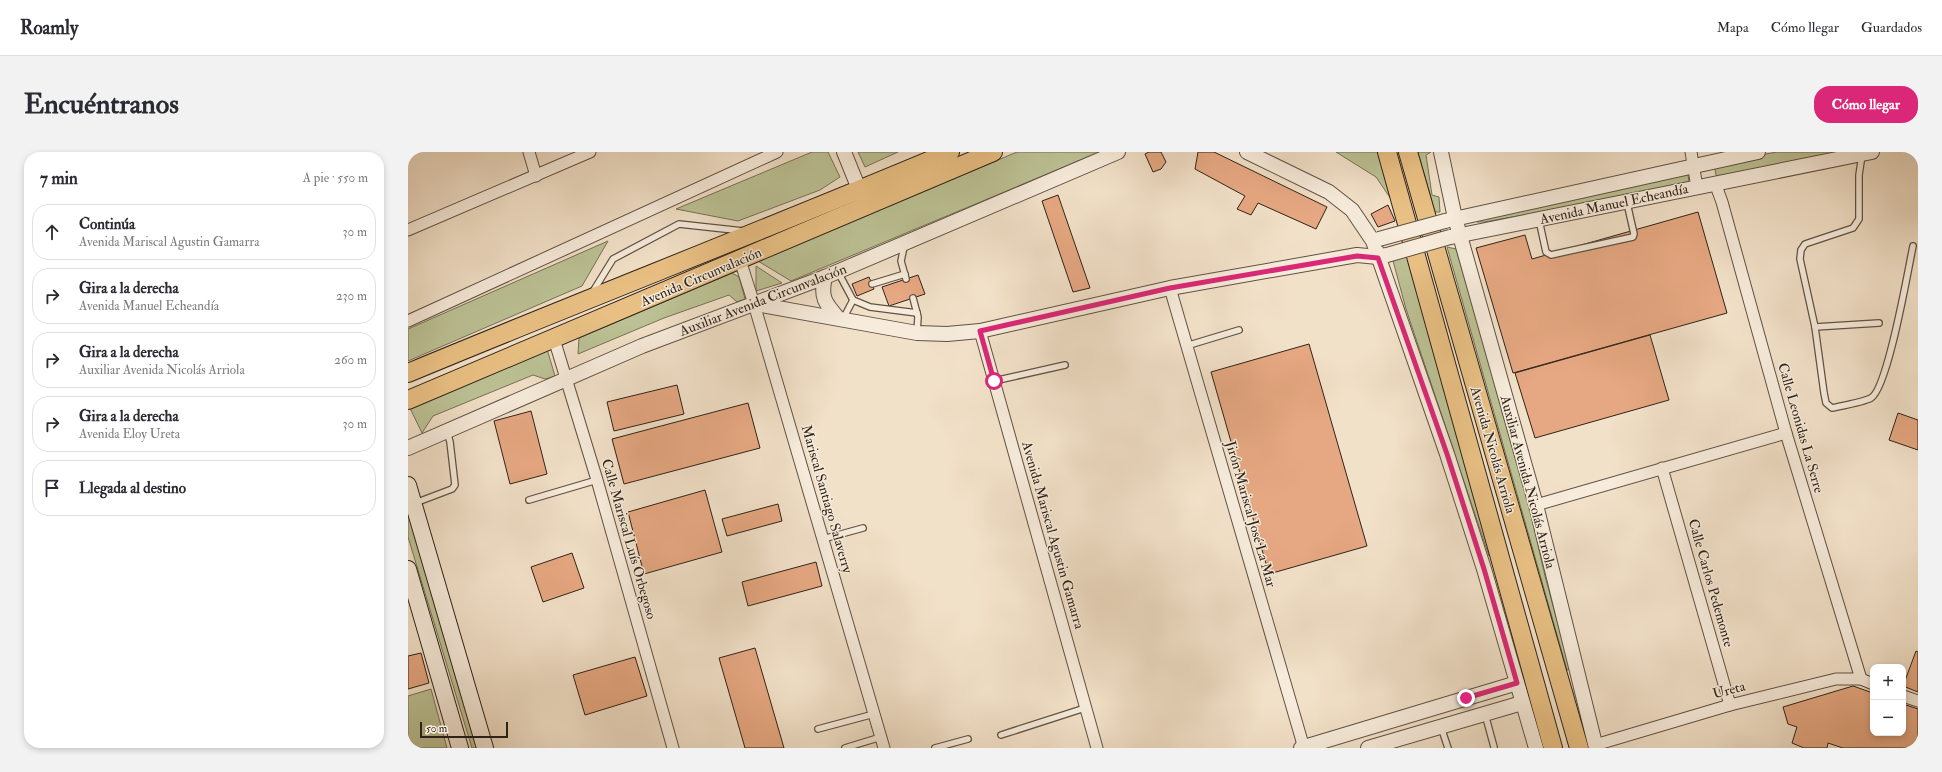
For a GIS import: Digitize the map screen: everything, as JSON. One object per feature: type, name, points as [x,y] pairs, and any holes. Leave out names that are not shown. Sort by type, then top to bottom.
[{"type":"main road","name":"Avenida Circunvalación","points":[[408,373],[589,298],[757,232],[950,152]]},
{"type":"main road","name":"Avenida Circunvalación","points":[[408,400],[993,152]]},
{"type":"main road","name":"Avenida Nicolás Arriola","points":[[1387,152],[1553,748]]},
{"type":"main road","name":"Avenida Nicolás Arriola","points":[[1408,152],[1590,747]]},
{"type":"main road","points":[[408,485],[485,748]]},
{"type":"main road","points":[[408,569],[460,748]]},
{"type":"street","points":[[529,152],[536,176]]},
{"type":"street","points":[[408,230],[590,152]]},
{"type":"street","points":[[408,321],[777,152]]},
{"type":"street","points":[[844,152],[866,206]]},
{"type":"street","name":"Auxiliar Avenida Circunvalación","points":[[408,448],[642,346],[831,274],[1118,152]]},
{"type":"street","points":[[1247,152],[1330,192],[1352,210],[1376,240],[1450,461],[1484,569],[1536,748]]},
{"type":"street","points":[[1441,152],[1450,219]]},
{"type":"street","name":"Avenida Manuel Echeandía","points":[[1357,256],[1376,240],[1450,219],[1693,159],[1758,152]]},
{"type":"street","name":"Avenida Manuel Echeandía","points":[[754,304],[841,318],[917,333],[947,334],[980,331],[1170,288],[1357,256],[1382,256],[1455,236],[1867,153]]},
{"type":"street","points":[[1693,159],[1697,187]]},
{"type":"street","name":"Calle Leonidas La Serre","points":[[1715,184],[1722,202],[1786,433],[1861,679]]},
{"type":"street","name":"Auxiliar Avenida Nicolás Arriola","points":[[1450,219],[1536,505],[1590,747]]},
{"type":"street","name":"Mariscal Santiago Salaverry","points":[[740,260],[883,743]]},
{"type":"street","points":[[831,274],[822,289],[826,304],[841,318]]},
{"type":"street","name":"Jirón Mariscal José La Mar","points":[[1170,288],[1303,748]]},
{"type":"street","name":"Avenida Mariscal Agustin Gamarra","points":[[980,331],[1097,748]]},
{"type":"street","name":"Calle Mariscal Luís Orbegoso","points":[[554,339],[568,379],[673,748]]},
{"type":"street","points":[[1536,505],[1786,433]]},
{"type":"street","name":"Calle Carlos Pedemonte","points":[[1662,468],[1730,705]]},
{"type":"street","name":"Ureta","points":[[1590,747],[1730,705],[1836,679],[1861,679],[1870,683]]},
{"type":"street","points":[[1303,748],[1517,683]]},
{"type":"street","points":[[1906,697],[1918,701]]},
{"type":"street","points":[[1466,698],[1478,716]]},
{"type":"street","points":[[1370,727],[1372,747],[1522,703]]},
{"type":"lane","points":[[1867,153],[1859,175],[1859,219],[1853,228],[1805,244],[1801,250],[1800,259],[1815,327],[1826,403],[1832,408],[1871,398],[1878,390],[1886,368],[1904,296],[1913,246]]},
{"type":"lane","points":[[1540,220],[1546,252],[1551,255],[1633,237],[1627,202]]},
{"type":"lane","points":[[589,298],[613,259],[679,224],[757,232]]},
{"type":"lane","points":[[872,284],[906,276],[900,255],[905,243]]},
{"type":"lane","points":[[831,274],[853,300],[870,307],[917,313]]},
{"type":"lane","points":[[847,293],[854,291]]},
{"type":"lane","points":[[913,298],[917,313],[917,333]]},
{"type":"lane","points":[[841,318],[853,300]]},
{"type":"lane","points":[[1815,327],[1879,323]]},
{"type":"lane","points":[[1186,346],[1239,330]]},
{"type":"lane","points":[[994,381],[1066,365]]},
{"type":"lane","points":[[413,504],[452,489],[455,485],[450,442],[447,431]]},
{"type":"lane","points":[[529,500],[597,480]]},
{"type":"lane","points":[[823,539],[863,528]]},
{"type":"lane","points":[[1001,735],[1085,708]]},
{"type":"lane","points":[[818,729],[874,714]]},
{"type":"lane","points":[[1478,716],[1494,747]]},
{"type":"lane","points":[[1441,727],[1448,748]]},
{"type":"lane","points":[[935,748],[968,739]]},
{"type":"lane","points":[[844,748],[883,743]]},
{"type":"green space","points":[[812,152],[828,152],[840,177],[820,190],[738,221],[676,209]]},
{"type":"green space","points":[[858,152],[898,152],[865,167]]},
{"type":"green space","points":[[1017,152],[1100,152],[791,281],[758,261]]},
{"type":"green space","points":[[1336,152],[1379,152],[1395,205],[1376,177]]},
{"type":"green space","points":[[1418,152],[1431,152],[1426,155],[1432,195],[1439,197],[1440,212],[1435,212]]},
{"type":"green space","points":[[1777,152],[1844,152],[1718,177],[1716,175],[1715,169],[1722,162]]},
{"type":"green space","points":[[1685,173],[1688,175],[1689,182],[1685,186],[1484,222],[1477,222],[1475,220]]},
{"type":"green space","points":[[608,241],[582,286],[408,361],[408,329]]},
{"type":"green space","points":[[1447,247],[1456,249],[1518,458],[1545,576],[1570,669],[1567,670]]},
{"type":"green space","points":[[1409,252],[1494,556],[1489,556],[1406,309],[1392,257]]},
{"type":"green space","points":[[756,266],[782,283],[756,291]]},
{"type":"green space","points":[[732,273],[739,277],[745,299],[737,302],[729,295],[664,318],[578,354],[579,338]]},
{"type":"green space","points":[[547,349],[555,376],[545,379],[533,375],[433,416],[422,433],[409,406]]},
{"type":"green space","points":[[408,506],[482,748],[472,748],[408,537]]},
{"type":"green space","points":[[431,689],[447,748],[408,748],[408,696]]},
{"type":"building","points":[[1149,152],[1161,152],[1166,162],[1161,169],[1153,172],[1145,154]]},
{"type":"building","points":[[1198,152],[1214,152],[1327,207],[1316,229],[1258,203],[1251,215],[1237,209],[1245,196],[1195,169]]},
{"type":"building","points":[[1058,195],[1090,288],[1073,292],[1042,201]]},
{"type":"building","points":[[1388,205],[1395,221],[1378,227],[1371,214]]},
{"type":"building","points":[[1698,212],[1727,313],[1513,373],[1476,248],[1525,235],[1532,259]]},
{"type":"building","points":[[918,275],[925,294],[889,306],[882,287]]},
{"type":"building","points":[[869,277],[874,289],[857,296],[852,284]]},
{"type":"building","points":[[1650,335],[1669,400],[1535,438],[1515,373]]},
{"type":"building","points":[[1309,344],[1367,546],[1269,574],[1211,372]]},
{"type":"building","points":[[677,385],[684,414],[614,431],[607,402]]},
{"type":"building","points":[[748,403],[760,448],[624,484],[612,439]]},
{"type":"building","points":[[531,411],[547,474],[510,484],[494,421]]},
{"type":"building","points":[[1898,413],[1918,420],[1918,450],[1889,440]]},
{"type":"building","points":[[705,490],[722,552],[644,574],[628,512]]},
{"type":"building","points":[[778,504],[782,521],[727,536],[722,519]]},
{"type":"building","points":[[572,553],[584,588],[543,602],[531,567]]},
{"type":"building","points":[[816,562],[822,586],[748,606],[742,582]]},
{"type":"building","points":[[755,648],[784,748],[745,748],[719,658]]},
{"type":"building","points":[[1916,651],[1918,652],[1918,692],[1906,687],[1906,678]]},
{"type":"building","points":[[421,653],[429,683],[408,689],[408,656]]},
{"type":"building","points":[[635,657],[647,696],[585,715],[573,675]]},
{"type":"building","points":[[1853,686],[1870,692],[1870,736],[1906,736],[1906,705],[1918,709],[1918,748],[1843,748],[1828,743],[1827,748],[1804,748],[1792,743],[1797,727],[1788,724],[1783,707]]},
{"type":"route","points":[[994,381],[980,331],[1170,288],[1357,256],[1378,258],[1447,454],[1484,569],[1517,683],[1466,698]]}]
